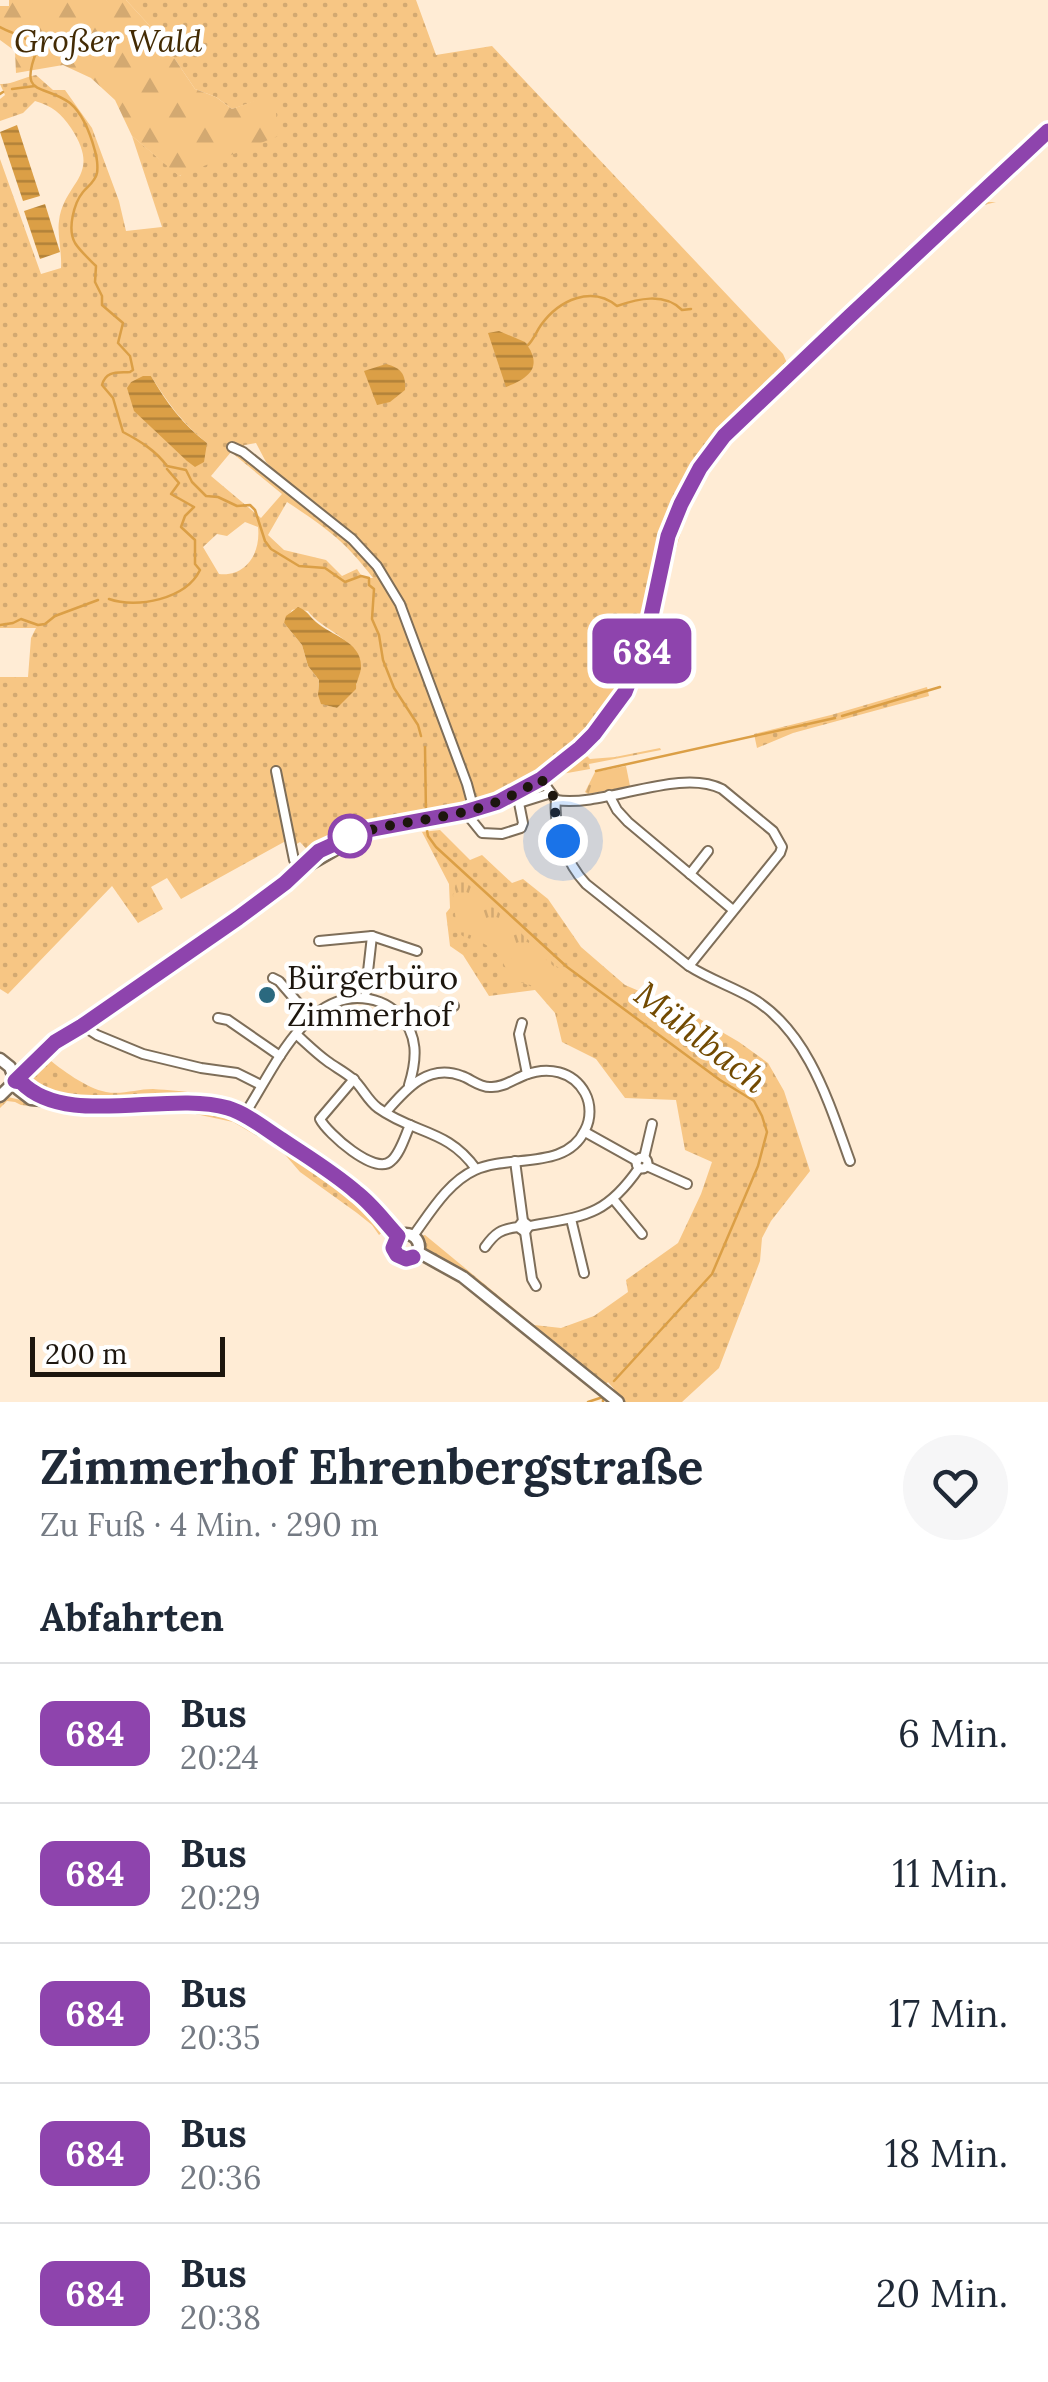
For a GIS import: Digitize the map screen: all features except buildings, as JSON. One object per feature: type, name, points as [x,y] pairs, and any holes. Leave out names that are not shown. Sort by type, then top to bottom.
[{"type":"street","points":[[0,1096],[55,1042],[210,939],[304,867],[319,851],[344,838],[376,829],[498,802],[541,779],[580,748],[625,692],[647,635],[668,536],[700,468],[724,436],[1048,131]]},
{"type":"street","points":[[232,448],[253,459],[325,517],[365,550],[377,566],[400,604],[467,784],[469,811],[482,833],[502,834],[521,828],[524,823],[520,803],[554,796],[579,802],[674,784],[713,784],[773,831],[782,847],[780,854],[690,966]]},
{"type":"street","points":[[276,772],[294,860],[304,867]]},
{"type":"street","points":[[541,779],[554,796],[555,812],[574,871],[612,906],[690,966],[751,997],[789,1031],[815,1073],[850,1161]]},
{"type":"street","points":[[608,795],[628,822],[732,910]]},
{"type":"street","points":[[690,874],[708,851]]},
{"type":"street","points":[[365,998],[372,936]]},
{"type":"street","points":[[320,941],[372,936],[417,951]]},
{"type":"street","points":[[273,978],[311,1018]]},
{"type":"street","points":[[244,1115],[280,1056],[311,1018],[340,999],[365,998],[389,1006],[410,1027],[415,1064],[409,1085]]},
{"type":"street","points":[[410,1027],[454,1006]]},
{"type":"street","points":[[218,1018],[228,1020],[280,1056]]},
{"type":"street","points":[[522,1023],[519,1034],[528,1074]]},
{"type":"street","points":[[82,1026],[166,1061],[237,1072],[262,1085]]},
{"type":"street","points":[[297,1035],[354,1080],[376,1108],[457,1146],[476,1169]]},
{"type":"street","points":[[0,1059],[10,1067],[22,1094],[32,1098],[119,1106],[184,1101],[216,1105],[244,1115],[360,1194],[398,1236]]},
{"type":"street","points":[[413,1236],[454,1185],[476,1169],[560,1154],[578,1142],[589,1120],[588,1104],[579,1086],[558,1072],[540,1071],[490,1088],[461,1075],[420,1071],[415,1064]]},
{"type":"street","points":[[0,1067],[15,1081]]},
{"type":"street","points":[[386,1112],[409,1085],[432,1073]]},
{"type":"street","points":[[354,1080],[320,1118],[322,1125],[349,1148],[371,1163],[384,1166],[393,1160],[410,1125]]},
{"type":"street","points":[[485,1248],[498,1231],[571,1219],[614,1200],[642,1163],[652,1124]]},
{"type":"street","points":[[585,1132],[686,1184]]},
{"type":"street","points":[[515,1161],[536,1286]]},
{"type":"street","points":[[614,1200],[642,1234]]},
{"type":"street","points":[[571,1219],[584,1273]]},
{"type":"street","points":[[398,1236],[413,1236],[418,1243],[418,1252],[410,1259],[400,1257],[393,1248],[398,1236]]},
{"type":"street","points":[[418,1252],[463,1277],[618,1402]]},
{"type":"green space","name":"Großer Wald","points":[[9,0],[126,0],[160,37],[195,89],[232,109],[265,97],[275,101],[278,136],[179,176],[132,136],[115,100],[91,78],[63,65],[16,73],[15,51],[0,40],[0,6],[9,6]]},
{"type":"green space","points":[[126,0],[416,0],[436,55],[492,46],[783,354],[787,363],[919,242],[919,246],[736,419],[703,460],[679,505],[646,625],[627,676],[598,722],[555,763],[481,802],[475,798],[408,616],[383,568],[366,546],[278,474],[256,443],[239,449],[347,539],[380,578],[397,608],[467,796],[466,804],[362,826],[310,853],[300,842],[295,845],[293,837],[181,899],[167,878],[151,887],[163,909],[138,923],[112,886],[8,994],[0,989],[0,677],[28,677],[31,638],[36,628],[0,628],[0,159],[41,274],[61,268],[59,221],[67,196],[83,168],[83,158],[71,128],[46,105],[35,101],[23,113],[0,121],[0,99],[5,95],[0,84],[36,75],[53,90],[65,90],[92,128],[126,231],[162,227],[132,136],[180,176],[265,98],[232,109],[195,89],[160,37]],"holes":[[[151,376],[176,412],[207,443],[195,466],[135,411],[128,388],[131,382]],[[231,452],[282,494],[261,518],[211,476]],[[287,502],[334,536],[373,578],[363,578],[357,569],[342,576],[326,560],[284,550],[268,535]],[[245,522],[258,527],[254,554],[237,572],[219,574],[203,547],[217,534],[227,536]],[[292,610],[308,611],[353,648],[360,667],[355,678],[357,684],[337,708],[322,704],[319,680],[308,666],[302,645],[284,623]]]},
{"type":"green space","points":[[996,202],[976,207],[786,386],[741,430],[704,480],[681,532],[656,637],[637,689],[620,716],[586,755],[590,759],[661,750],[589,764],[590,769],[556,775],[603,729],[638,673],[676,531],[700,479],[722,447],[974,206]]},
{"type":"green space","points":[[927,687],[929,696],[793,733],[757,748],[754,734]]},
{"type":"green space","points":[[626,766],[630,786],[585,792],[595,772]]},
{"type":"green space","points":[[440,830],[470,860],[482,855],[512,883],[523,879],[548,899],[581,947],[625,985],[686,1011],[768,1063],[784,1091],[810,1171],[762,1238],[760,1261],[719,1368],[682,1402],[624,1402],[608,1389],[614,1389],[608,1382],[604,1386],[466,1274],[422,1246],[420,1236],[425,1235],[534,1325],[561,1328],[594,1316],[628,1292],[626,1280],[678,1243],[712,1162],[685,1150],[676,1100],[625,1098],[596,1059],[562,1042],[555,1013],[535,990],[489,996],[463,955],[450,946],[446,913],[450,908],[449,884],[422,832]]},
{"type":"green space","points":[[458,875],[563,972],[544,992],[523,983],[509,983],[504,965],[491,949],[457,932],[453,895]]},
{"type":"green space","points":[[527,942],[561,973],[545,991],[511,959]]},
{"type":"green space","points":[[46,1057],[98,1090],[188,1092],[244,1107],[239,1110],[222,1104],[52,1097],[30,1088],[27,1077]]},
{"type":"green space","points":[[8,1097],[38,1104],[116,1111],[194,1105],[212,1108],[246,1120],[356,1196],[386,1229],[379,1235],[357,1213],[300,1172],[281,1150],[233,1122],[191,1113],[129,1116],[7,1101],[0,1108],[0,1102]]},
{"type":"shaded area","points":[[17,125],[40,196],[23,201],[0,132]]},
{"type":"shaded area","points":[[45,204],[60,252],[40,259],[24,211]]},
{"type":"shaded area","points":[[499,331],[525,342],[533,358],[527,375],[506,387],[488,333]]},
{"type":"shaded area","points":[[386,364],[402,372],[405,390],[390,402],[377,405],[364,371]]},
{"type":"shaded area","points":[[143,376],[151,376],[176,413],[207,443],[204,462],[195,467],[134,411],[127,388]]},
{"type":"shaded area","points":[[298,607],[350,645],[360,657],[356,689],[337,708],[321,704],[319,680],[308,666],[302,645],[284,623],[286,616]]},
{"type":"waterway","name":"Mühlbach","points":[[0,27],[34,45],[37,50],[30,76],[32,83],[75,108],[93,145],[97,173],[77,203],[72,231],[77,246],[96,266],[95,282],[102,305],[123,323],[118,343],[130,356],[133,370],[109,375],[102,385],[113,398],[123,432],[147,446],[167,466],[186,470],[206,496],[237,506],[250,505],[271,549],[299,566],[325,568],[345,582],[361,576],[369,578],[374,589],[372,619],[383,660],[421,736]]},
{"type":"waterway","points":[[12,89],[35,86]]},
{"type":"waterway","points":[[528,345],[548,316],[576,298],[597,297],[617,306],[659,299],[682,310],[691,309]]},
{"type":"waterway","points":[[109,599],[133,603],[160,599],[184,588],[200,570],[195,564],[195,540],[181,527],[194,507],[171,494],[179,483],[167,469]]},
{"type":"waterway","points":[[0,625],[21,619],[45,624],[55,616],[98,600]]},
{"type":"waterway","points":[[842,716],[940,687]]},
{"type":"waterway","points":[[596,771],[835,718]]},
{"type":"waterway","name":"Mühlbach","points":[[425,747],[426,814]]},
{"type":"waterway","name":"Mühlbach","points":[[426,825],[436,847],[567,967],[754,1101],[762,1116],[767,1132],[758,1166],[712,1274],[614,1381]]},
{"type":"waterway","points":[[588,1402],[603,1397],[603,1402]]},
{"type":"bus line","name":"684","points":[[413,1257],[403,1259],[394,1252],[398,1236],[360,1194],[244,1115],[216,1105],[184,1101],[119,1106],[50,1100],[15,1081],[55,1042],[210,939],[285,883],[319,851],[363,831],[498,802],[541,779],[580,748],[625,692],[647,635],[668,536],[700,468],[724,436],[1048,131]]},
{"type":"place","name":"Bürgerbüro Zimmerhof","points":[[267,995]]},
{"type":"route","points":[[350,836],[344,838],[474,810],[541,779],[556,800],[555,812],[563,841]]}]
